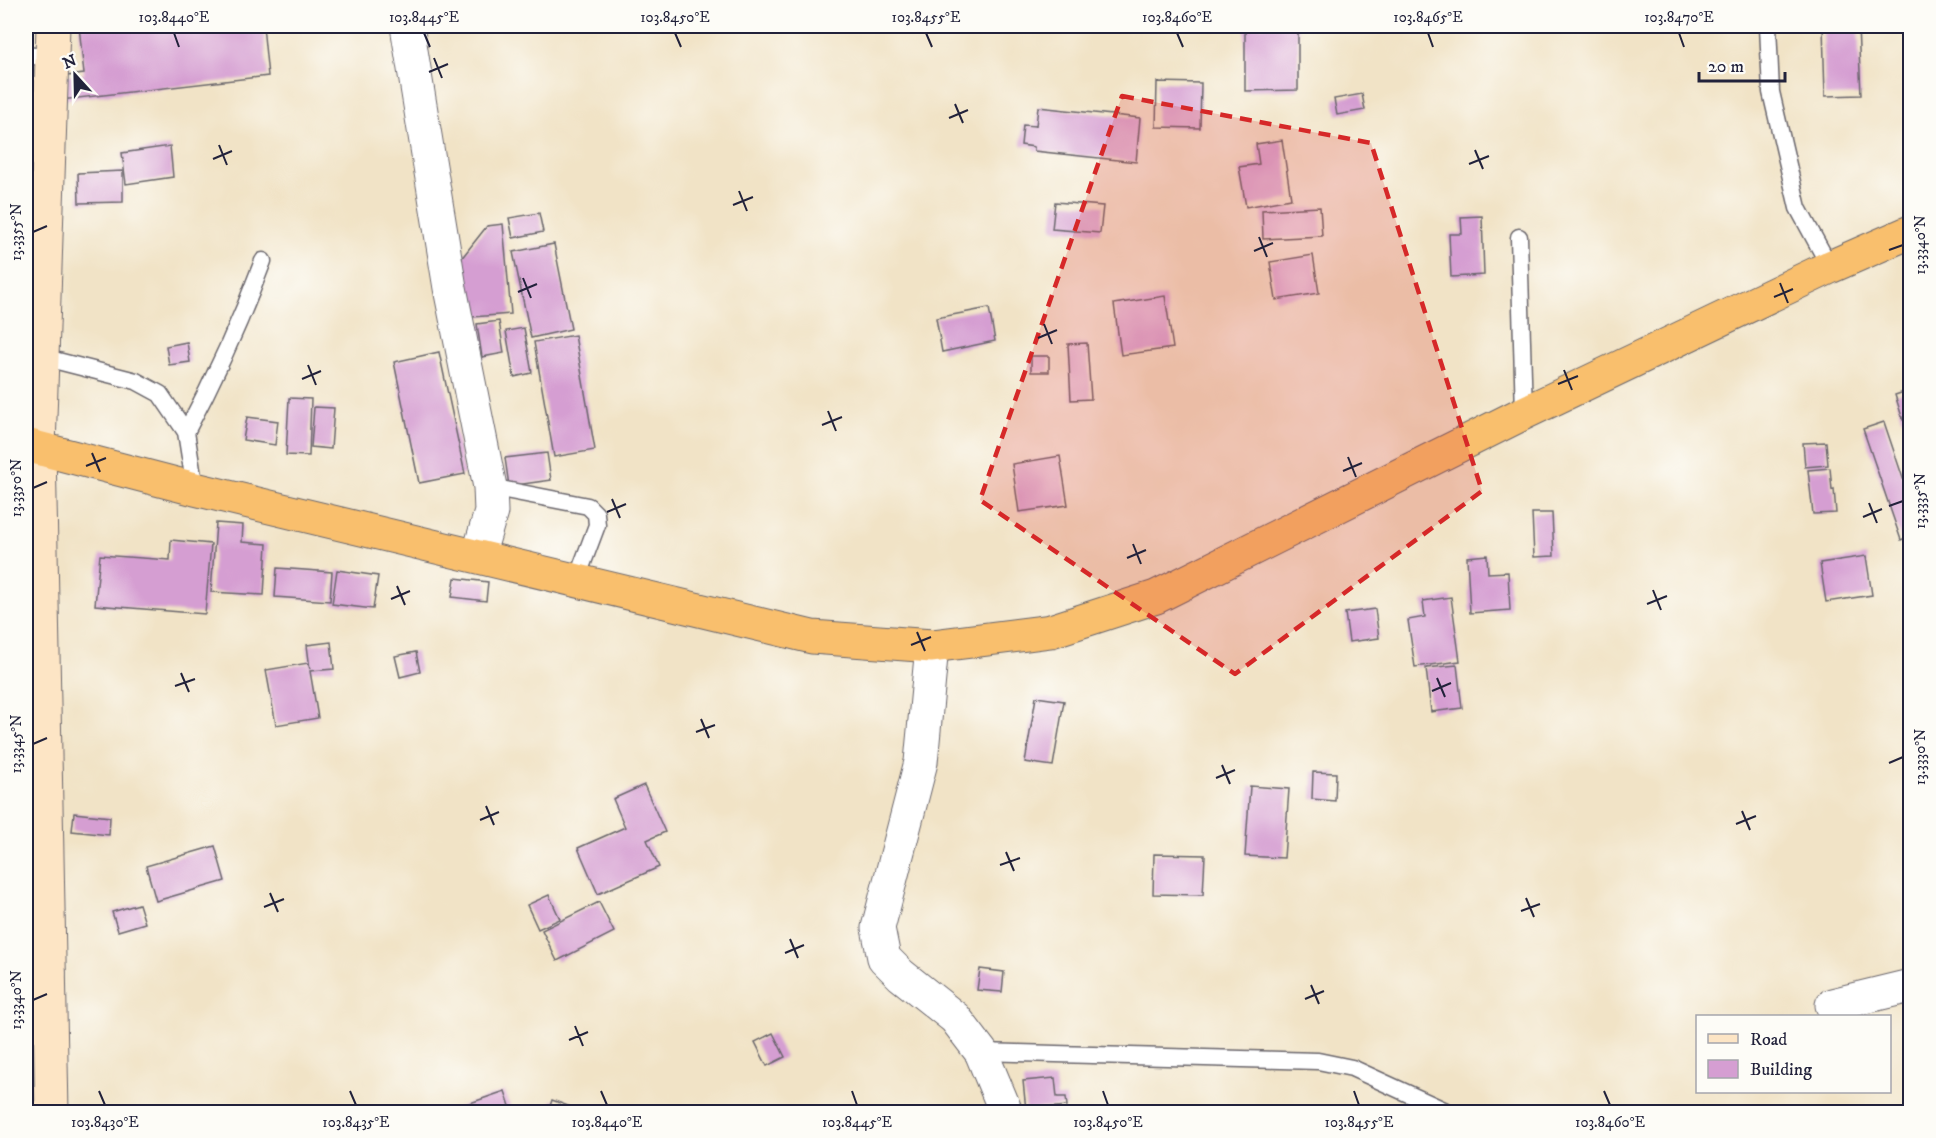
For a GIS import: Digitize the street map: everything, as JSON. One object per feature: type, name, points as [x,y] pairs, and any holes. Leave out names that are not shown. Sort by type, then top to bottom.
[{"type":"highway","points":[[32,446],[195,489],[812,637],[932,646],[1051,631],[1156,597],[1524,413],[1830,267],[1911,232]]},
{"type":"main road","points":[[52,1113],[37,973],[32,446],[42,357],[39,57],[53,26]]},
{"type":"street","points":[[407,26],[450,288],[490,487],[491,512],[478,556]]},
{"type":"street","points":[[932,646],[921,762],[878,928],[884,958],[901,975],[955,1018],[981,1052],[1006,1113]]},
{"type":"street","points":[[1832,1005],[1911,986]]},
{"type":"lane","points":[[1768,26],[1771,92],[1798,208],[1830,267]]},
{"type":"lane","points":[[1519,237],[1524,413]]},
{"type":"lane","points":[[186,432],[207,393],[243,314],[262,261]]},
{"type":"lane","points":[[42,357],[136,381],[160,394],[186,432],[195,489]]},
{"type":"lane","points":[[490,487],[588,506],[596,514],[597,525],[576,581]]},
{"type":"lane","points":[[981,1052],[1318,1061],[1352,1068],[1448,1113]]},
{"type":"highlighted area","points":[[1122,96],[1371,143],[1482,491],[1235,674],[980,500]]},
{"type":"building","points":[[79,26],[263,26],[268,76],[61,100],[58,77],[84,74]]},
{"type":"building","points":[[1245,26],[1298,26],[1298,90],[1245,91]]},
{"type":"building","points":[[1823,26],[1858,26],[1861,95],[1825,96]]},
{"type":"building","points":[[1157,82],[1201,83],[1200,128],[1156,127]]},
{"type":"building","points":[[1362,94],[1365,110],[1337,115],[1334,99]]},
{"type":"building","points":[[1038,107],[1140,118],[1136,162],[1034,151],[1034,147],[1021,145],[1023,125],[1036,126]]},
{"type":"building","points":[[1282,140],[1291,199],[1246,207],[1239,167],[1259,164],[1256,144]]},
{"type":"building","points":[[170,146],[173,177],[126,184],[122,153]]},
{"type":"building","points":[[123,171],[123,202],[79,203],[78,173]]},
{"type":"building","points":[[1055,202],[1103,206],[1100,233],[1052,229]]},
{"type":"building","points":[[1320,207],[1322,236],[1263,239],[1262,210]]},
{"type":"building","points":[[539,213],[543,232],[513,238],[509,218]]},
{"type":"building","points":[[1482,216],[1484,275],[1451,277],[1449,234],[1462,234],[1461,217]]},
{"type":"building","points":[[503,224],[511,314],[472,317],[461,259],[487,226]]},
{"type":"building","points":[[554,244],[571,329],[531,338],[513,252]]},
{"type":"building","points":[[1313,255],[1319,293],[1276,300],[1270,262]]},
{"type":"building","points":[[1165,296],[1173,348],[1121,355],[1114,304]]},
{"type":"building","points":[[989,308],[995,341],[942,352],[936,318]]},
{"type":"building","points":[[499,321],[504,353],[482,357],[477,324]]},
{"type":"building","points":[[524,328],[532,373],[514,377],[506,331]]},
{"type":"building","points":[[575,335],[595,450],[554,457],[534,342]]},
{"type":"building","points":[[187,342],[190,362],[169,365],[166,346]]},
{"type":"building","points":[[1087,343],[1091,399],[1071,400],[1068,344]]},
{"type":"building","points":[[439,352],[465,474],[419,483],[394,362]]},
{"type":"building","points":[[1031,356],[1049,356],[1049,372],[1031,372]]},
{"type":"building","points":[[1910,390],[1910,417],[1903,420],[1895,395]]},
{"type":"building","points":[[289,398],[311,399],[309,456],[286,455]]},
{"type":"building","points":[[314,407],[334,408],[331,449],[311,447]]},
{"type":"building","points":[[247,417],[278,421],[275,445],[243,440]]},
{"type":"building","points":[[1884,422],[1910,499],[1910,536],[1901,540],[1863,429]]},
{"type":"building","points":[[1826,442],[1828,465],[1805,467],[1803,443]]},
{"type":"building","points":[[547,453],[551,480],[509,486],[505,458]]},
{"type":"building","points":[[1060,456],[1068,505],[1019,512],[1012,464]]},
{"type":"building","points":[[1830,468],[1836,513],[1813,514],[1808,470]]},
{"type":"building","points":[[1532,513],[1552,513],[1554,556],[1534,557]]},
{"type":"building","points":[[216,523],[243,525],[242,542],[267,544],[264,595],[211,592]]},
{"type":"building","points":[[171,540],[211,544],[205,614],[95,605],[100,555],[170,560]]},
{"type":"building","points":[[1487,555],[1488,573],[1508,572],[1510,610],[1470,613],[1467,557]]},
{"type":"building","points":[[1866,556],[1872,595],[1826,602],[1820,563]]},
{"type":"building","points":[[277,568],[332,572],[330,601],[275,597]]},
{"type":"building","points":[[337,570],[378,576],[373,609],[332,604]]},
{"type":"building","points":[[455,578],[488,582],[486,601],[452,597]]},
{"type":"building","points":[[1451,597],[1460,661],[1415,667],[1408,620],[1425,617],[1423,601]]},
{"type":"building","points":[[1375,609],[1379,638],[1349,642],[1345,613]]},
{"type":"building","points":[[331,642],[334,669],[310,671],[318,718],[276,725],[266,670],[308,663],[310,669],[307,645]]},
{"type":"building","points":[[416,652],[420,672],[400,677],[395,656]]},
{"type":"building","points":[[1457,665],[1462,708],[1431,712],[1426,668]]},
{"type":"building","points":[[1036,697],[1064,701],[1053,766],[1025,762]]},
{"type":"building","points":[[1313,772],[1336,773],[1335,801],[1312,799]]},
{"type":"building","points":[[644,785],[665,832],[647,840],[659,867],[598,894],[578,848],[625,827],[613,799]]},
{"type":"building","points":[[1250,786],[1289,789],[1284,858],[1245,856]]},
{"type":"building","points":[[74,813],[110,817],[109,835],[72,831]]},
{"type":"building","points":[[215,846],[225,881],[156,901],[146,866]]},
{"type":"building","points":[[1154,854],[1205,855],[1203,895],[1153,894]]},
{"type":"building","points":[[549,895],[560,919],[538,929],[527,905]]},
{"type":"building","points":[[599,902],[614,932],[557,961],[542,930]]},
{"type":"building","points":[[139,904],[145,923],[118,931],[112,912]]},
{"type":"building","points":[[980,969],[1004,972],[1002,992],[977,990]]},
{"type":"building","points":[[773,1033],[785,1057],[767,1066],[755,1042]]},
{"type":"building","points":[[1055,1078],[1057,1097],[1066,1097],[1067,1106],[1026,1110],[1023,1081]]},
{"type":"building","points":[[505,1091],[512,1112],[451,1112],[450,1110]]},
{"type":"building","points":[[552,1100],[584,1112],[548,1112]]}]
